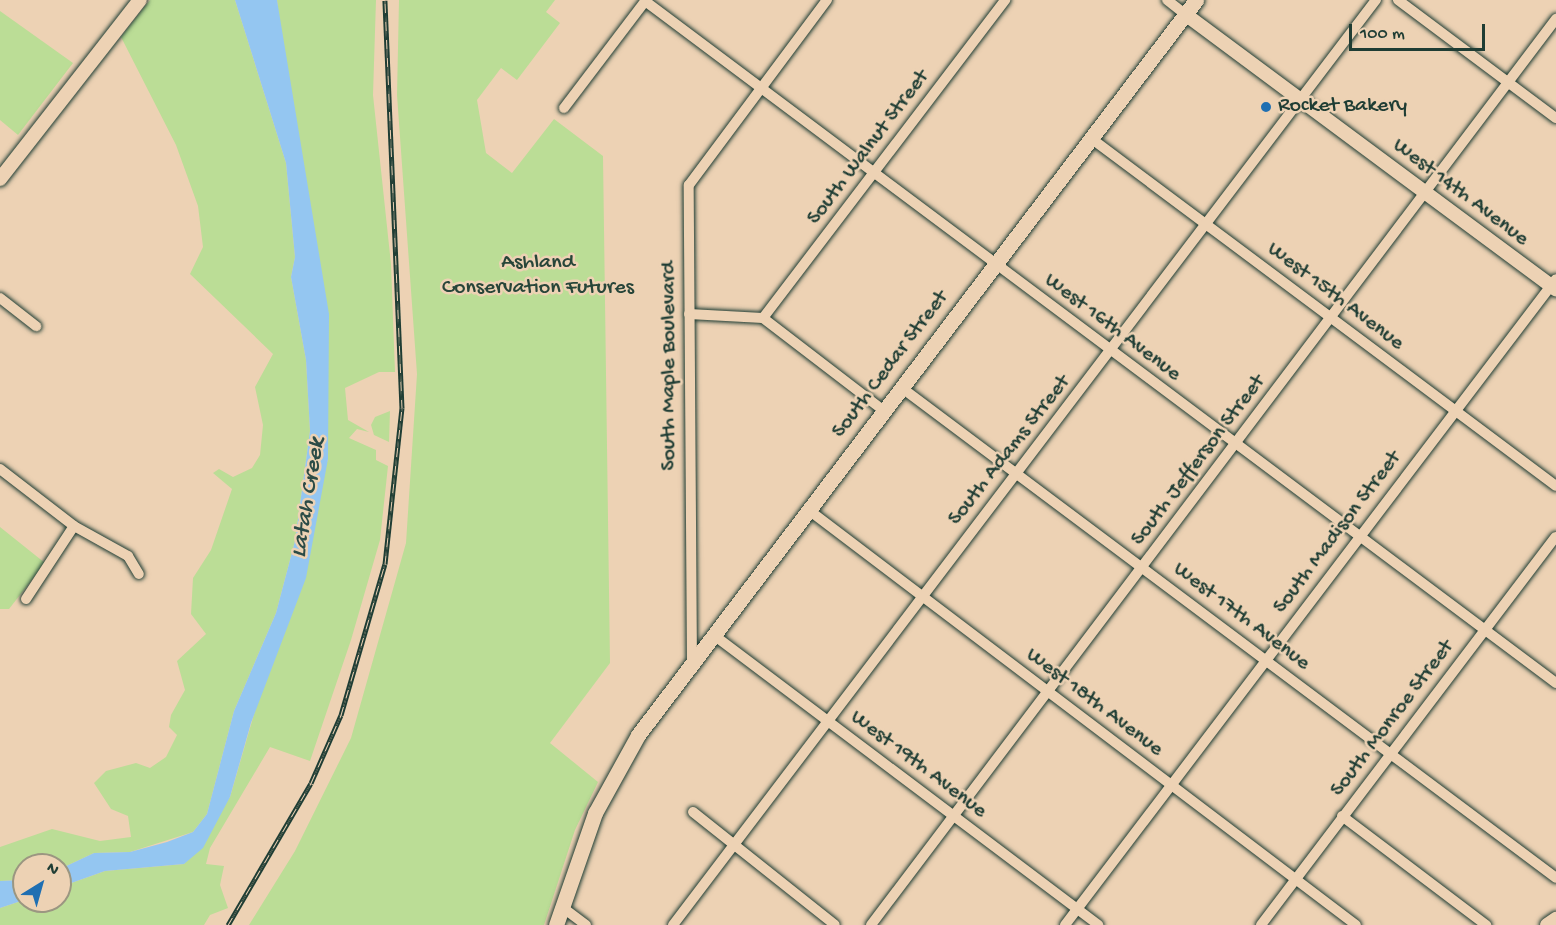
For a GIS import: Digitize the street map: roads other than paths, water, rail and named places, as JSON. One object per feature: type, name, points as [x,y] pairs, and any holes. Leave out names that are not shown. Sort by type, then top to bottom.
[{"type":"main road","name":"South Cedar Street","points":[[556,925],[595,813],[623,757],[1196,0]]},
{"type":"street","points":[[0,179],[140,0]]},
{"type":"street","name":"South Maple Boulevard","points":[[692,665],[689,185],[827,0]]},
{"type":"street","name":"South Walnut Street","points":[[763,318],[1005,0]]},
{"type":"street","name":"West 14th Avenue","points":[[1167,0],[1424,193],[1554,285]]},
{"type":"street","name":"South Adams Street","points":[[673,925],[1111,352],[1376,0]]},
{"type":"street","points":[[1398,0],[1556,118]]},
{"type":"street","points":[[564,108],[646,1]]},
{"type":"street","name":"West 16th Avenue","points":[[646,1],[760,90],[1556,683]]},
{"type":"street","name":"South Jefferson Street","points":[[871,925],[1556,19]]},
{"type":"street","name":"West 15th Avenue","points":[[1092,139],[1329,319],[1556,486]]},
{"type":"street","name":"South Madison Street","points":[[1065,925],[1455,410],[1554,285]]},
{"type":"street","points":[[0,298],[36,326]]},
{"type":"street","points":[[689,314],[763,318],[884,411]]},
{"type":"street","name":"West 17th Avenue","points":[[902,388],[1267,659],[1556,878]]},
{"type":"street","points":[[0,469],[74,526],[128,556],[139,574]]},
{"type":"street","name":"West 18th Avenue","points":[[810,511],[921,598],[1356,925]]},
{"type":"street","points":[[26,599],[74,526]]},
{"type":"street","name":"South Monroe Street","points":[[1261,925],[1556,537]]},
{"type":"street","name":"West 19th Avenue","points":[[715,636],[1098,925]]},
{"type":"street","points":[[693,812],[733,846],[836,925]]},
{"type":"street","points":[[1342,816],[1486,925]]},
{"type":"street","points":[[562,907],[586,925]]},
{"type":"street","points":[[1547,925],[1556,919]]},
{"type":"water","name":"Latah Creek","points":[[235,0],[277,0],[329,314],[328,459],[306,578],[251,723],[230,797],[203,848],[184,864],[105,871],[72,883],[72,863],[94,853],[130,852],[167,842],[193,832],[207,814],[234,711],[276,613],[295,541],[310,431],[306,360],[291,277],[295,257],[286,163]]},
{"type":"water","points":[[12,880],[12,904],[0,908],[0,881]]},
{"type":"railway","points":[[228,925],[311,783],[341,715],[385,564],[402,408],[385,0]]},
{"type":"place","name":"Rocket Bakery","points":[[1266,107]]},
{"type":"park label","name":"Ashland Conservation Futures","points":[[538,276]]}]
